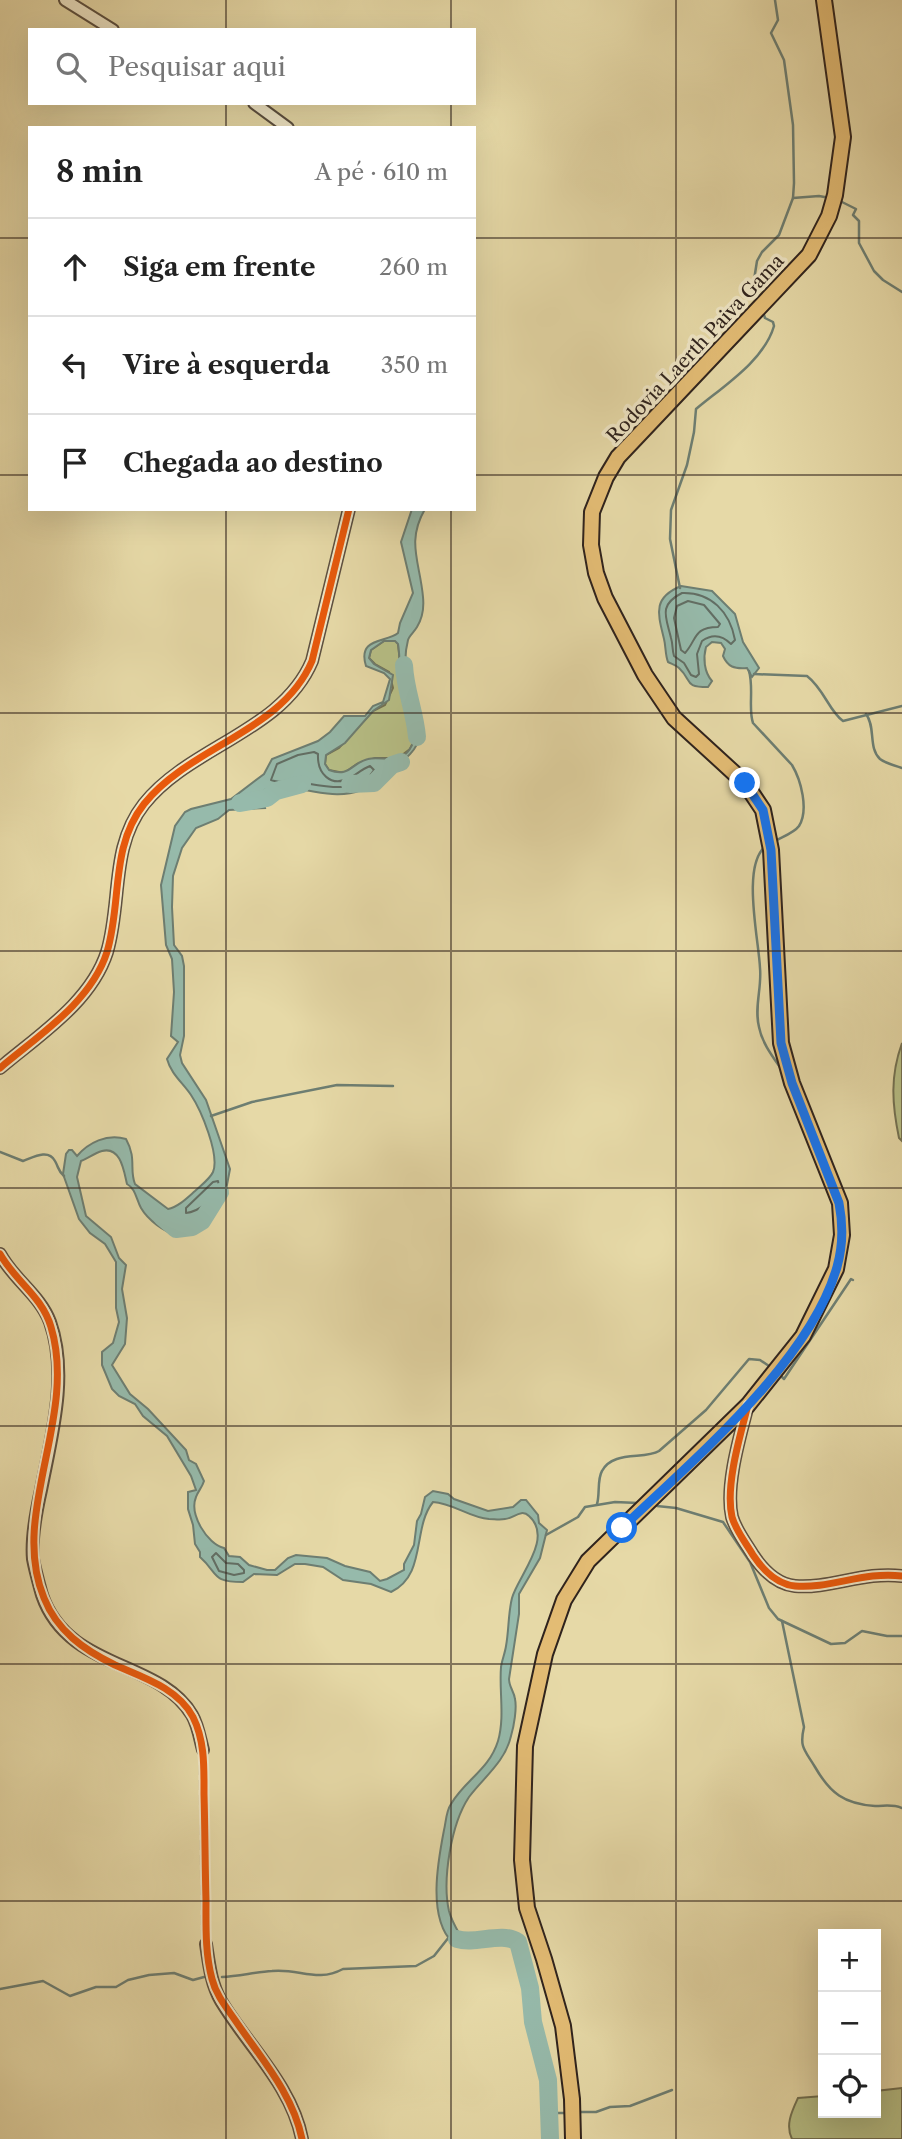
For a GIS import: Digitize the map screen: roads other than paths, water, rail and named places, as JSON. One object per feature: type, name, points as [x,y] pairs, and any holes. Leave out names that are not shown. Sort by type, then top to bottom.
[{"type":"main road","name":"Rodovia Laerth Paiva Gama","points":[[573,2139],[572,2099],[563,2025],[527,1908],[522,1860],[525,1746],[545,1654],[565,1600],[588,1561],[748,1405],[803,1336],[836,1269],[842,1235],[839,1203],[792,1083],[781,1043],[772,860],[763,810],[745,783],[674,718],[645,675],[604,598],[593,559],[591,528],[598,496],[618,457],[809,255],[821,236],[835,195],[843,137],[824,0]]},
{"type":"street","points":[[65,0],[110,28]]},
{"type":"street","points":[[257,105],[285,126]]},
{"type":"street","points":[[0,1068],[73,1005],[86,990],[100,966],[107,951],[122,846],[142,806],[162,784],[268,714],[293,692],[307,674],[349,511]]},
{"type":"street","points":[[0,1254],[43,1306],[57,1354],[57,1393],[33,1543],[33,1559],[43,1597],[69,1636],[113,1664],[155,1681],[184,1705],[192,1716],[204,1750]]},
{"type":"street","points":[[748,1405],[734,1458],[731,1507],[736,1528],[758,1563],[782,1584],[794,1586],[810,1586],[866,1576],[902,1576]]},
{"type":"street","points":[[206,1944],[212,1981],[221,2001],[291,2103],[302,2139]]},
{"type":"water","points":[[411,511],[424,511],[415,542],[423,609],[419,624],[408,640],[406,657],[407,676],[420,724],[419,740],[413,750],[373,783],[354,792],[332,794],[295,789],[266,789],[261,794],[265,808],[229,810],[218,819],[196,828],[182,848],[173,876],[174,945],[182,956],[184,966],[184,1036],[180,1055],[182,1063],[206,1100],[230,1169],[226,1190],[218,1202],[187,1222],[177,1235],[162,1228],[144,1212],[134,1191],[127,1184],[123,1167],[114,1152],[102,1151],[81,1161],[77,1177],[86,1216],[111,1237],[119,1258],[126,1265],[122,1289],[127,1318],[125,1344],[112,1365],[130,1394],[148,1409],[186,1450],[189,1460],[196,1464],[204,1481],[194,1504],[197,1520],[211,1541],[224,1548],[229,1556],[240,1557],[249,1565],[267,1570],[275,1570],[288,1558],[296,1555],[327,1558],[370,1572],[380,1581],[387,1579],[404,1570],[404,1564],[414,1545],[417,1521],[425,1497],[433,1491],[448,1494],[454,1499],[488,1511],[513,1507],[521,1500],[526,1500],[538,1515],[539,1523],[547,1530],[540,1558],[519,1594],[519,1614],[509,1679],[516,1703],[511,1736],[504,1754],[463,1808],[450,1852],[447,1884],[449,1911],[460,1935],[479,1936],[476,1945],[470,1946],[453,1943],[440,1919],[436,1889],[439,1857],[449,1807],[489,1760],[498,1741],[501,1723],[501,1667],[512,1598],[536,1546],[536,1525],[523,1513],[508,1519],[489,1519],[433,1502],[423,1525],[410,1574],[391,1592],[371,1584],[343,1580],[323,1567],[305,1564],[295,1564],[277,1575],[254,1574],[243,1582],[220,1579],[200,1557],[195,1544],[188,1509],[188,1492],[196,1490],[191,1476],[167,1436],[143,1416],[135,1404],[112,1389],[102,1365],[102,1352],[113,1343],[119,1322],[116,1308],[116,1262],[105,1244],[90,1233],[79,1219],[63,1174],[69,1150],[77,1156],[99,1140],[112,1137],[126,1139],[131,1152],[135,1184],[168,1209],[186,1199],[213,1172],[212,1144],[200,1111],[174,1074],[167,1059],[178,1042],[171,1036],[174,992],[172,959],[166,945],[161,885],[175,826],[185,812],[191,809],[231,799],[264,774],[272,759],[318,741],[344,716],[365,716],[373,706],[383,702],[390,679],[384,673],[366,666],[364,657],[369,645],[398,633],[413,593],[401,542]],"holes":[[[384,641],[395,641],[398,644],[402,679],[414,707],[416,727],[412,745],[401,757],[372,758],[342,772],[329,770],[325,764],[326,755],[345,743],[373,711],[389,700],[393,675],[374,664],[369,658],[371,650]]]},
{"type":"water","points":[[681,586],[712,591],[735,614],[743,642],[759,668],[752,677],[747,668],[735,668],[727,663],[723,656],[725,649],[721,643],[712,642],[706,647],[705,665],[712,681],[708,687],[695,686],[679,668],[668,662],[659,608],[665,596]]},
{"type":"waterway","points":[[759,299],[754,280],[757,261],[779,235],[793,198],[794,183],[793,125],[784,60],[771,33],[778,20],[775,0]]},
{"type":"waterway","points":[[793,198],[830,198]]},
{"type":"waterway","points":[[840,201],[856,209],[853,215],[859,221],[859,243],[874,271],[902,292]]},
{"type":"waterway","points":[[680,588],[670,539],[671,510],[687,465],[696,409],[741,372],[761,351],[774,326],[773,322],[765,318],[763,312]]},
{"type":"waterway","points":[[404,665],[417,737]]},
{"type":"waterway","points":[[749,671],[753,723],[792,765],[803,795],[803,812],[799,826],[775,841]]},
{"type":"waterway","points":[[754,674],[807,676],[843,721],[902,706]]},
{"type":"waterway","points":[[866,714],[871,725],[876,754],[885,762],[902,768]]},
{"type":"waterway","points":[[350,784],[374,783],[392,765],[401,762]]},
{"type":"waterway","points":[[240,803],[267,798],[276,791],[302,784]]},
{"type":"waterway","points":[[766,846],[754,869],[753,885],[760,975],[758,1020],[765,1044],[782,1070]]},
{"type":"waterway","points":[[211,1116],[252,1102],[337,1085],[393,1086]]},
{"type":"waterway","points":[[0,1152],[23,1161],[48,1155],[64,1176]]},
{"type":"waterway","points":[[162,1217],[176,1229],[192,1227],[202,1221],[220,1192]]},
{"type":"waterway","points":[[782,1377],[784,1379],[851,1279],[853,1280]]},
{"type":"waterway","points":[[597,1504],[600,1474],[607,1464],[613,1460],[659,1451],[706,1410],[749,1359],[760,1360],[769,1366]]},
{"type":"waterway","points":[[546,1535],[578,1517],[585,1507],[615,1502],[638,1503]]},
{"type":"waterway","points":[[657,1506],[676,1508],[723,1522],[750,1562],[769,1608],[778,1619],[831,1644],[845,1643],[862,1631],[902,1636]]},
{"type":"waterway","points":[[782,1621],[804,1727],[803,1744],[826,1784],[839,1796],[855,1803],[902,1808]]},
{"type":"waterway","points":[[222,1977],[282,1971],[325,1975],[343,1969],[416,1966],[434,1956],[449,1937]]},
{"type":"waterway","points":[[457,1939],[504,1938],[518,1942],[530,1988],[533,2022],[548,2080],[550,2139]]},
{"type":"waterway","points":[[0,1989],[43,1981],[70,1996],[96,1987],[116,1987],[128,1980],[149,1975],[174,1973],[193,1980],[204,1977]]},
{"type":"waterway","points":[[578,2112],[630,2106],[672,2090]]},
{"type":"waterway","points":[[548,2113],[564,2113]]},
{"type":"tunnel","points":[[203,1750],[206,1944]]}]
